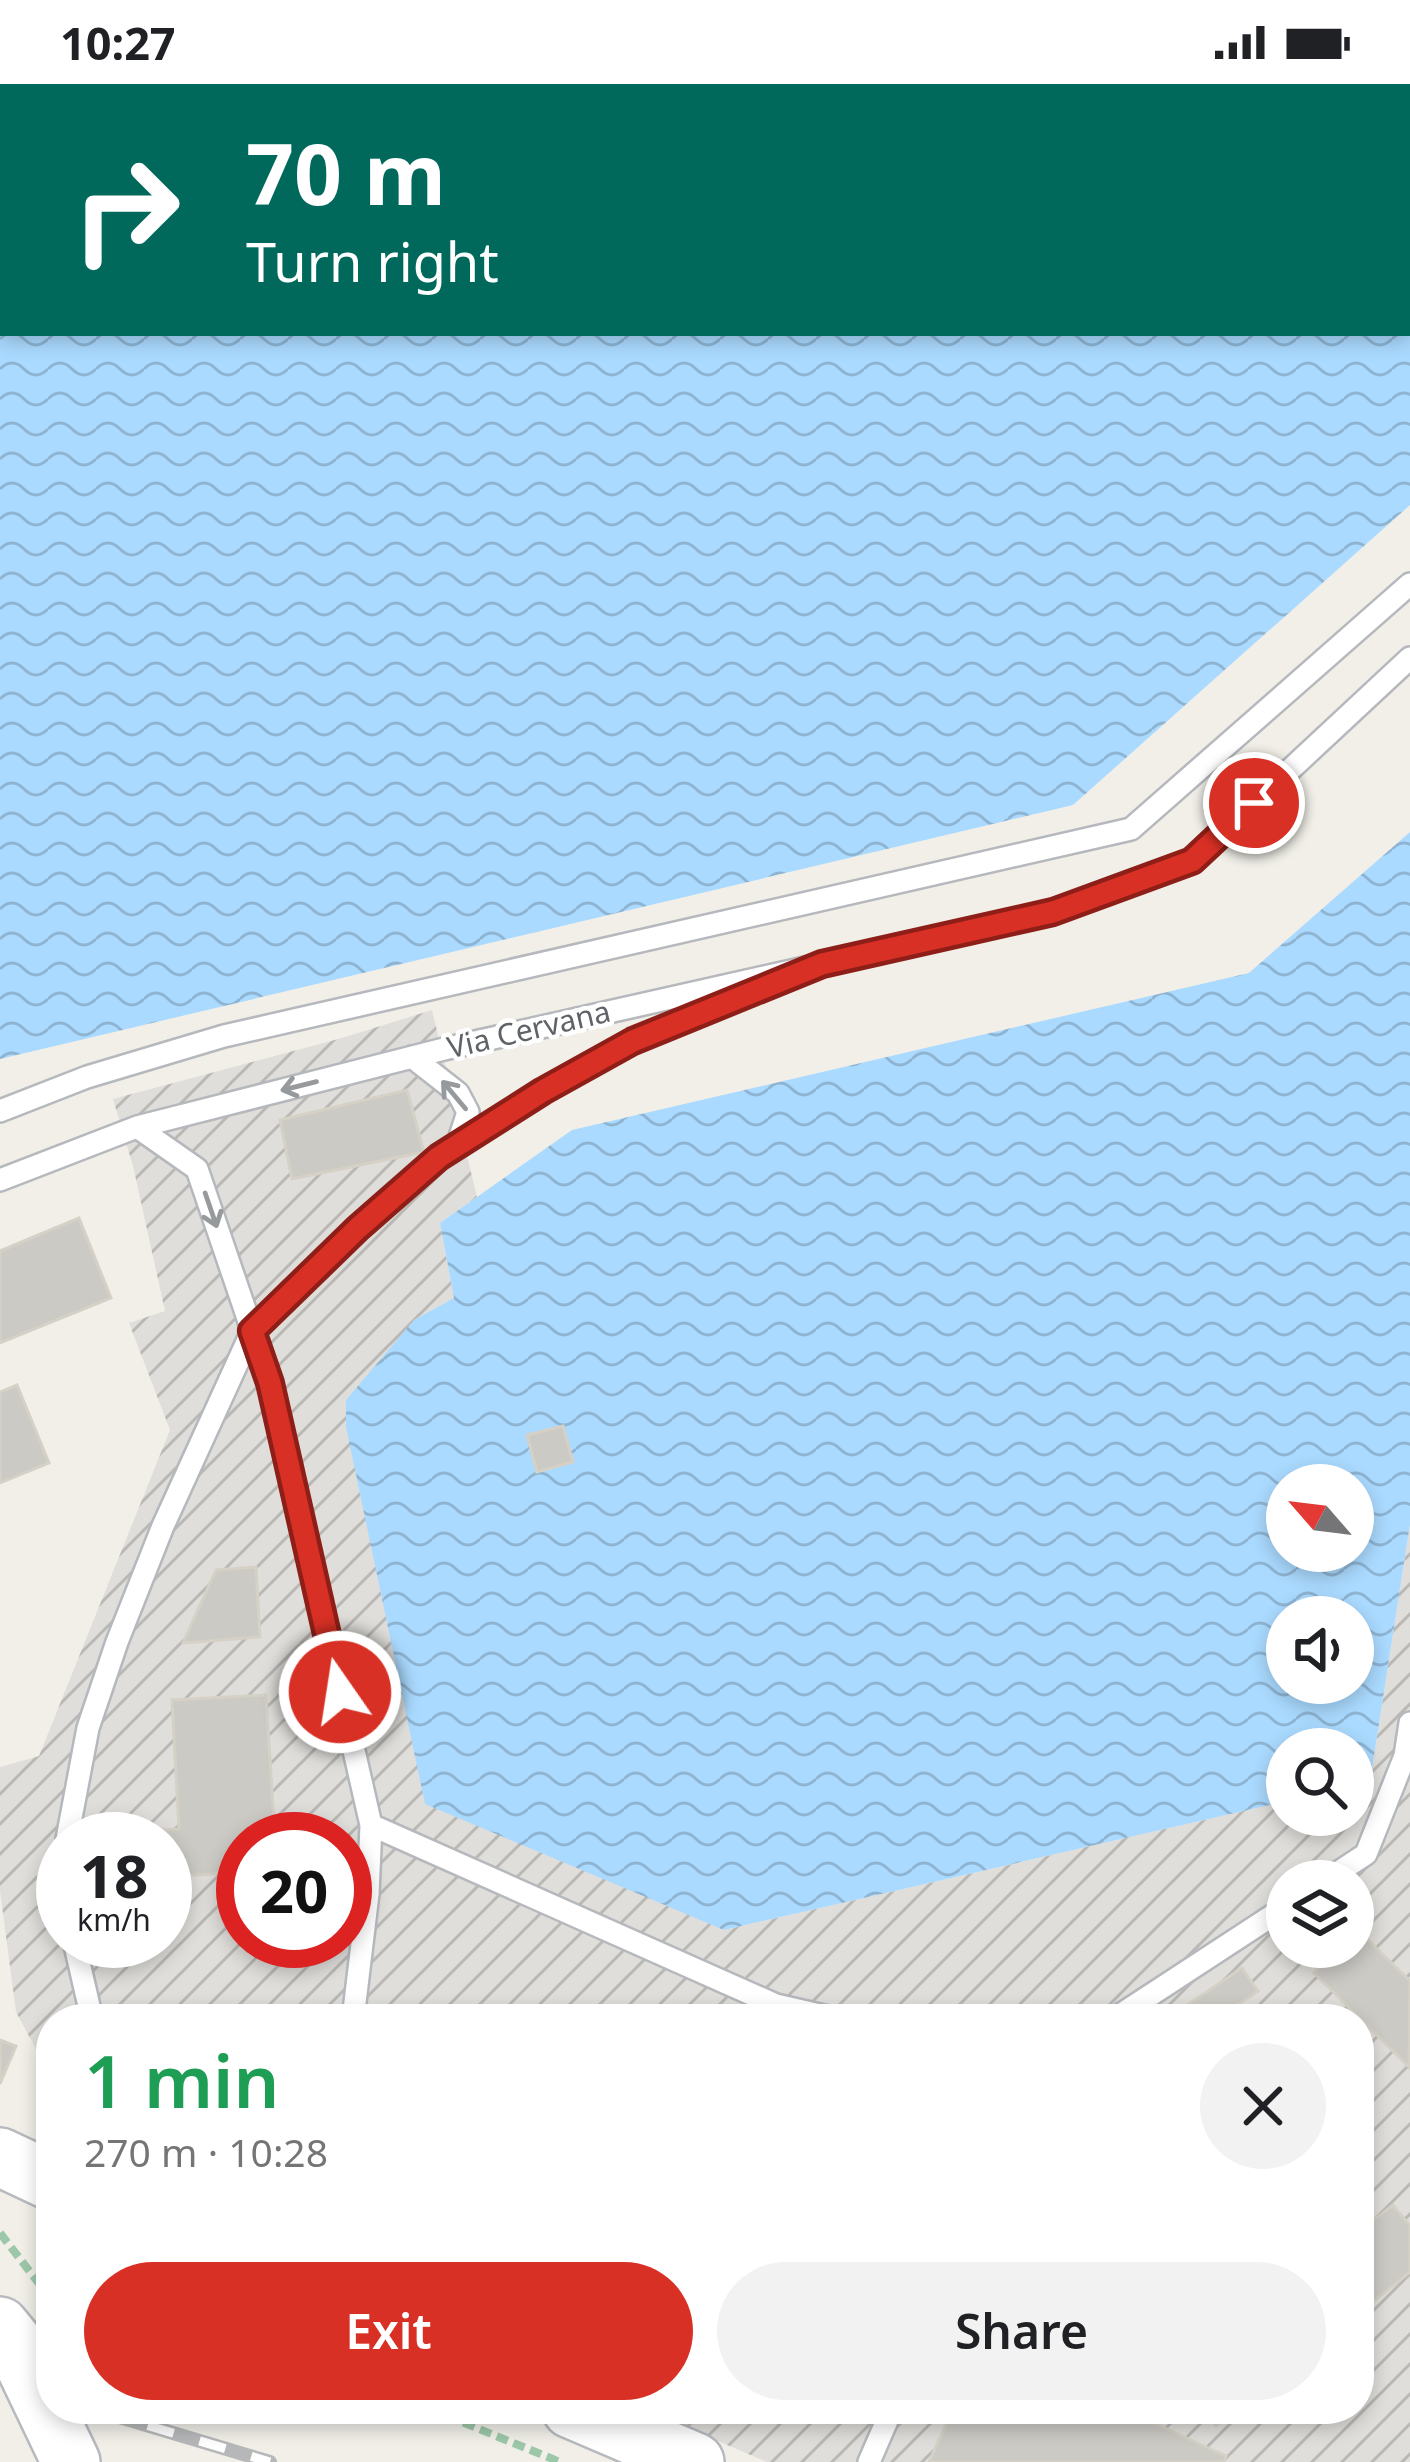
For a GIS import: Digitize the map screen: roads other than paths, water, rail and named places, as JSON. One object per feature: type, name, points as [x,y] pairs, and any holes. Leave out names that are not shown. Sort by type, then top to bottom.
[{"type":"street","points":[[0,2157],[36,2174]]},
{"type":"street","points":[[0,2326],[14,2343],[36,2389]]},
{"type":"street","points":[[53,2424],[71,2462]]},
{"type":"street","points":[[606,2424],[695,2462]]},
{"type":"lane","points":[[0,1111],[87,1077],[224,1036],[1131,829],[1410,584]]},
{"type":"lane","name":"Via Cervana","points":[[0,1180],[137,1127],[412,1057],[1053,912],[1192,861],[1410,658]]},
{"type":"lane","points":[[73,1812],[88,1728],[117,1642],[163,1526],[252,1331],[439,1157],[633,1041],[822,964]]},
{"type":"lane","points":[[412,1057],[458,1094],[468,1112],[458,1146]]},
{"type":"lane","points":[[137,1127],[197,1168],[270,1383],[368,1812]]},
{"type":"lane","points":[[1357,1860],[1366,1854],[1405,1756],[1410,1723]]},
{"type":"lane","points":[[372,1825],[774,2004]]},
{"type":"lane","points":[[1137,2004],[1266,1920]]},
{"type":"lane","points":[[80,1968],[89,2004]]},
{"type":"lane","points":[[355,2004],[359,1968]]},
{"type":"lane","points":[[869,2462],[885,2424]]},
{"type":"water","points":[[0,336],[1410,336],[1410,505],[1073,805],[0,1059]]},
{"type":"water","points":[[1410,832],[1410,1524],[1374,1756],[1374,1728],[1266,1728],[1266,1806],[724,1930],[425,1804],[346,1427],[346,1400],[414,1320],[454,1298],[440,1223],[572,1130],[1249,973]]},
{"type":"railway","points":[[143,2424],[270,2462]]}]
